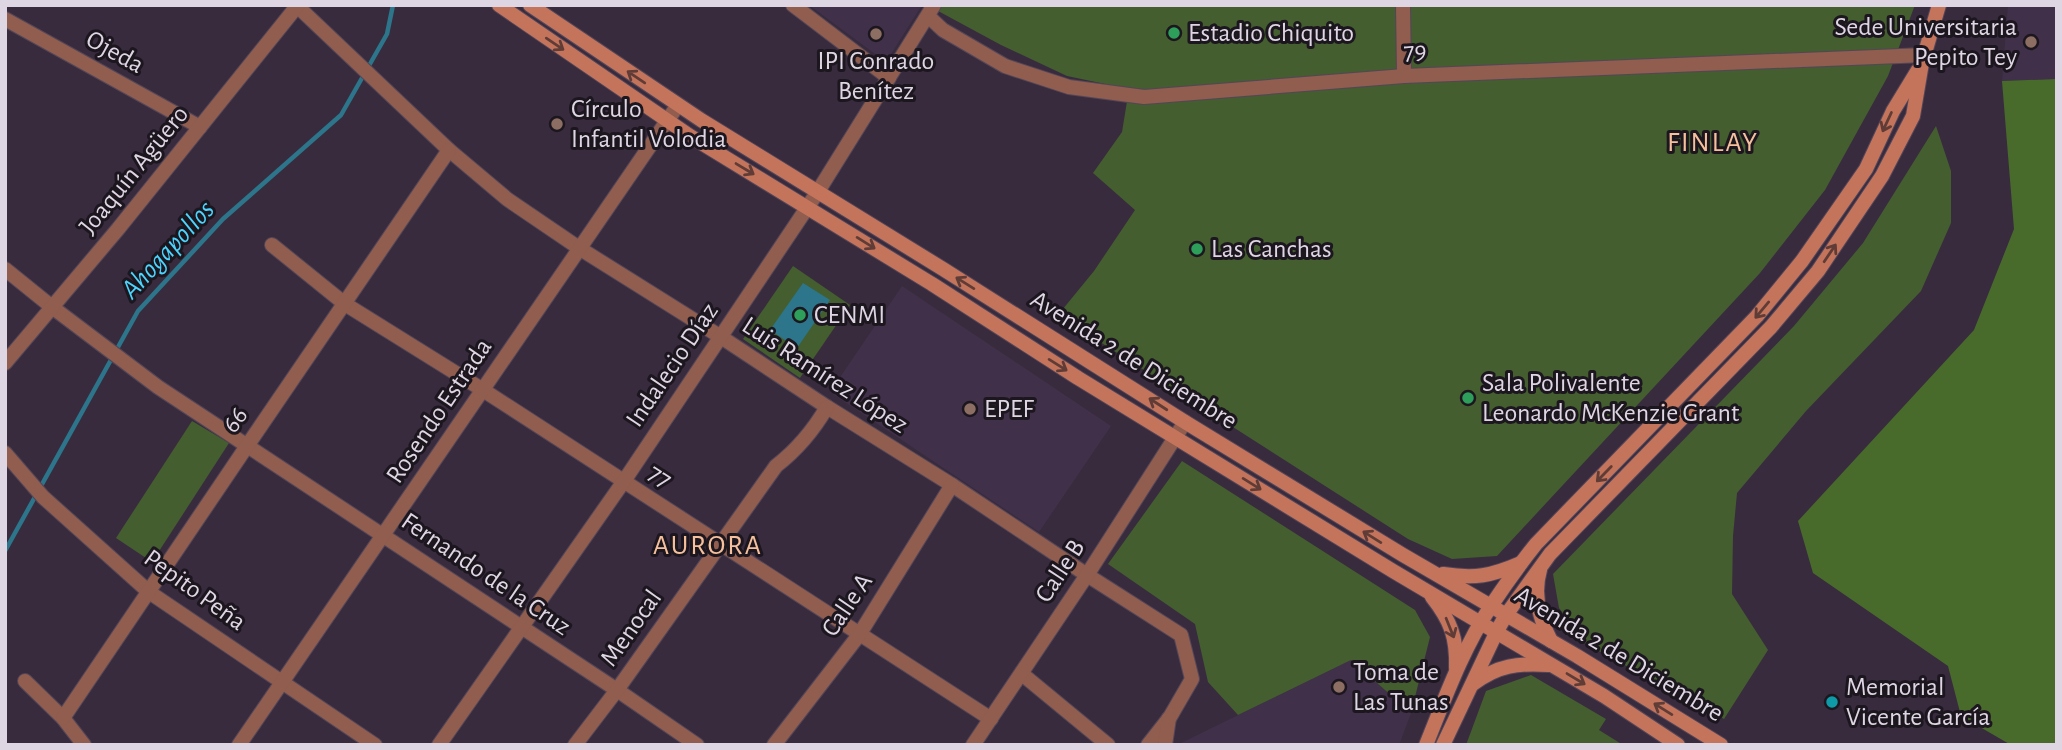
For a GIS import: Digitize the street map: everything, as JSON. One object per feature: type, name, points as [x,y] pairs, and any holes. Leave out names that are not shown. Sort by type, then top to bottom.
[{"type":"main road","name":"Avenida 2 de Diciembre","points":[[499,5],[690,136],[1176,438],[1554,666],[1678,745]]},
{"type":"main road","points":[[1443,745],[1497,631],[1542,565],[1771,327],[1818,271],[1882,176],[1913,116],[1924,59],[1939,5]]},
{"type":"main road","name":"Avenida 2 de Diciembre","points":[[536,7],[678,105],[817,193],[1185,422],[1721,745]]},
{"type":"main road","points":[[1426,745],[1456,671],[1481,622],[1521,563],[1536,544],[1757,316],[1802,261],[1866,169],[1893,111],[1924,59]]},
{"type":"main road","points":[[1431,572],[1468,578],[1488,575],[1521,563]]},
{"type":"main road","points":[[1542,565],[1538,578],[1542,625],[1552,642]]},
{"type":"main road","points":[[1426,591],[1441,608],[1453,632],[1456,671]]},
{"type":"main road","points":[[1472,685],[1484,675],[1506,666],[1525,663],[1554,666]]},
{"type":"street","points":[[793,5],[889,78]]},
{"type":"street","points":[[1403,5],[1404,76]]},
{"type":"street","name":"Luis Ramírez López","points":[[297,6],[449,150],[507,199],[1181,635],[1192,679],[1170,717]]},
{"type":"street","name":"Joaquín Agüero","points":[[5,363],[297,6]]},
{"type":"street","points":[[527,26],[536,7]]},
{"type":"street","name":"Indalecio Díaz","points":[[439,745],[721,337],[817,193],[931,10]]},
{"type":"street","name":"79","points":[[931,10],[943,30],[1005,66],[1069,87],[1144,97],[1404,76],[1924,59]]},
{"type":"street","name":"Ojeda","points":[[5,19],[200,127]]},
{"type":"street","name":"Rosendo Estrada","points":[[239,745],[678,105]]},
{"type":"street","name":"66","points":[[63,719],[449,150]]},
{"type":"street","name":"77","points":[[272,245],[345,304],[483,390],[991,719]]},
{"type":"street","name":"Fernando de la Cruz","points":[[5,269],[158,387],[697,745]]},
{"type":"street","name":"Menocal","points":[[575,745],[776,466],[812,432],[827,407]]},
{"type":"street","name":"Calle B","points":[[973,745],[1185,422]]},
{"type":"street","name":"Pepito Peña","points":[[5,453],[43,497],[149,592],[375,745]]},
{"type":"street","name":"Calle A","points":[[774,745],[859,635],[952,485]]},
{"type":"street","points":[[1022,674],[1108,745]]},
{"type":"street","points":[[25,681],[63,719],[84,745]]},
{"type":"street","points":[[1148,745],[1170,717]]},
{"type":"street","points":[[1165,745],[1170,717]]},
{"type":"shaded area","name":"IPI Conrado Benítez","points":[[809,5],[922,5],[886,62]]},
{"type":"shaded area","name":"Sede Universitaria Pepito Tey","points":[[2008,5],[2057,5],[2057,79],[2002,81]]},
{"type":"shaded area","name":"EPEF","points":[[902,286],[1111,426],[1039,532],[830,392]]},
{"type":"shaded area","name":"Toma de Las Tunas","points":[[1351,660],[1411,713],[1399,745],[1177,745]]},
{"type":"green space","points":[[927,5],[1915,5],[1888,76],[1825,190],[1760,273],[1497,556],[1452,559],[1408,539],[1058,315],[1094,271],[1135,210],[1093,173],[1122,132],[1129,89],[1067,76],[1001,45]]},
{"type":"green space","points":[[2057,79],[2057,745],[2011,745],[1961,716],[1948,666],[1813,573],[1798,521],[1974,330],[2014,229],[2002,81]]},
{"type":"green space","points":[[1936,126],[1951,171],[1951,223],[1921,291],[1806,411],[1737,493],[1732,594],[1768,650],[1724,719],[1586,644],[1559,608],[1553,574],[1794,326],[1863,243]]},
{"type":"green space","points":[[793,266],[850,305],[800,378],[743,339]]},
{"type":"green space","points":[[192,421],[229,443],[152,562],[116,538]]},
{"type":"green space","points":[[1182,461],[1415,610],[1430,637],[1411,713],[1351,660],[1238,715],[1208,682],[1195,624],[1108,564]]},
{"type":"green space","points":[[1531,675],[1606,719],[1599,730],[1623,745],[1466,745],[1486,691]]},
{"type":"water","name":"CENMI","points":[[803,283],[830,300],[797,348],[770,330]]},
{"type":"waterway","name":"Ahogapollos","points":[[5,551],[138,311],[223,219],[341,115],[387,34],[393,5]]},
{"type":"place","name":"Estadio Chiquito","points":[[1174,33]]},
{"type":"place","name":"IPI Conrado Benítez","points":[[876,34]]},
{"type":"place","name":"Sede Universitaria Pepito Tey","points":[[2031,42]]},
{"type":"place","name":"Círculo Infantil Volodia","points":[[557,124]]},
{"type":"place","name":"Las Canchas","points":[[1197,249]]},
{"type":"place","name":"CENMI","points":[[800,315]]},
{"type":"place","name":"Sala Polivalente Leonardo McKenzie Grant","points":[[1468,398]]},
{"type":"place","name":"EPEF","points":[[970,409]]},
{"type":"place","name":"Toma de Las Tunas","points":[[1339,687]]},
{"type":"place","name":"Memorial Vicente García","points":[[1832,702]]},
{"type":"district","name":"FINLAY","points":[[1713,143]]},
{"type":"district","name":"AURORA","points":[[708,546]]}]
